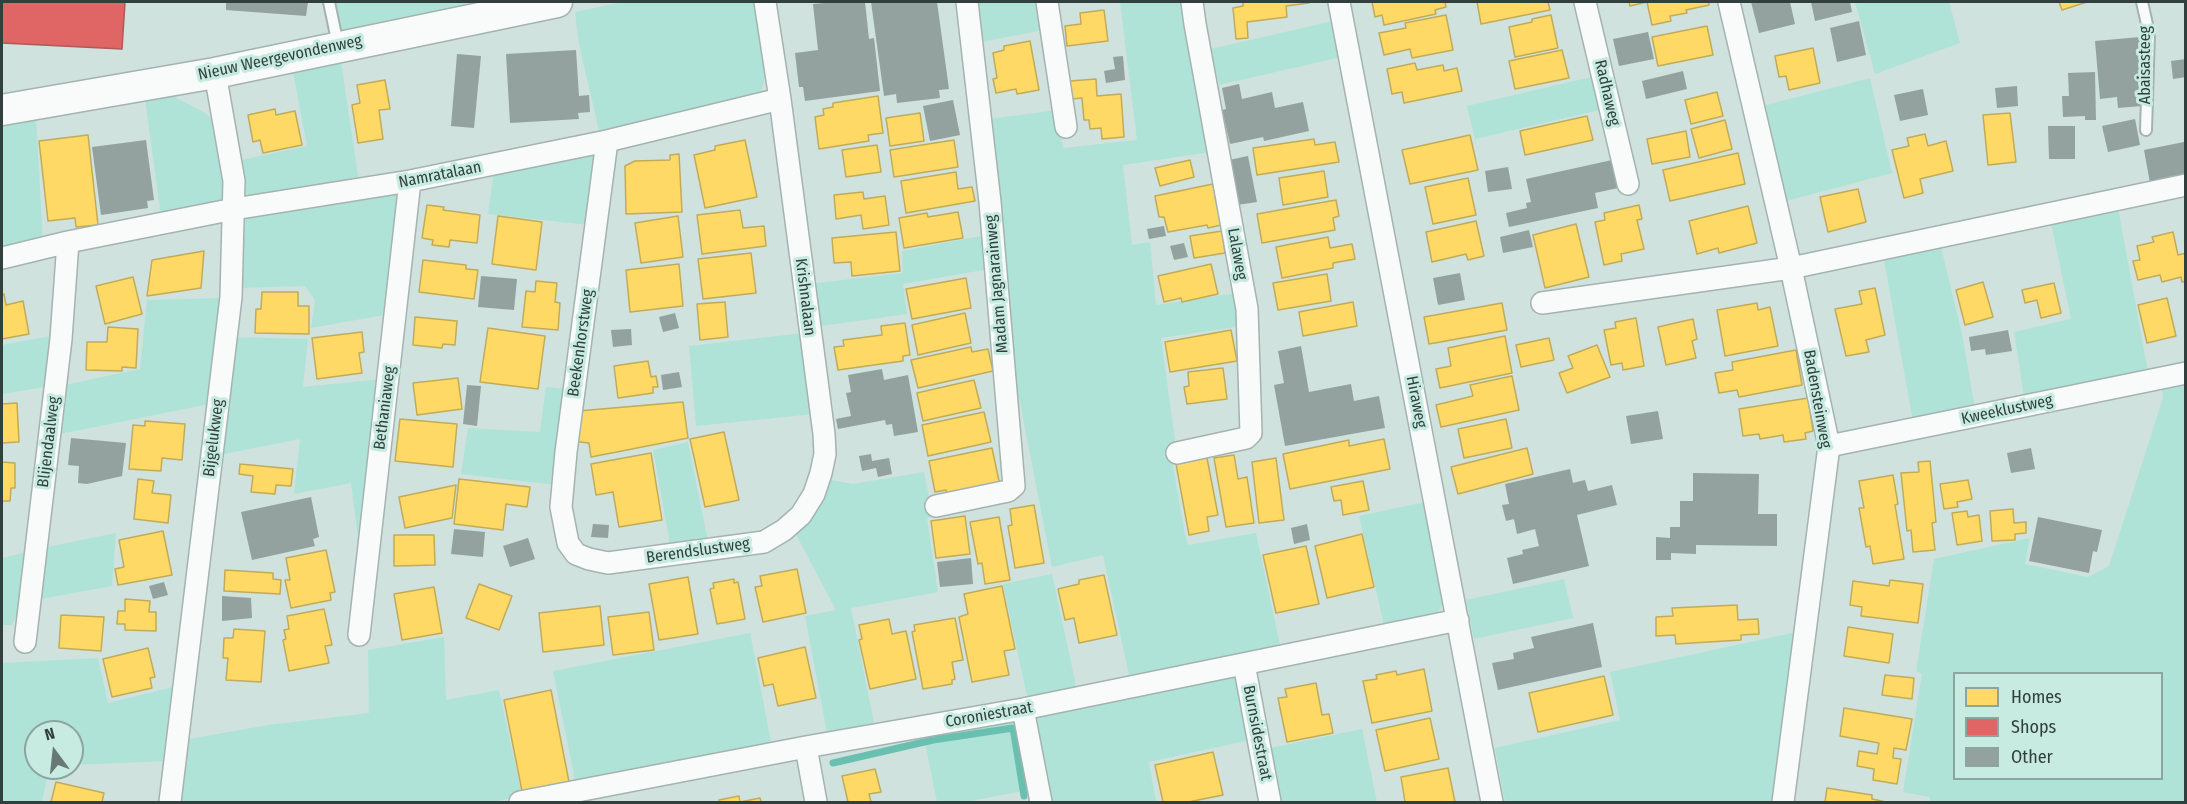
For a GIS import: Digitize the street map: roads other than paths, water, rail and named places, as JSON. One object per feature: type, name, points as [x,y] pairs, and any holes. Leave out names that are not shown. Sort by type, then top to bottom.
[{"type":"street","name":"Nieuw Weergevondenweg","points":[[2,110],[215,73],[557,2]]},
{"type":"street","points":[[765,2],[780,99]]},
{"type":"street","name":"Madam Jagnarainweg","points":[[936,506],[1008,491],[1014,486],[990,202],[967,2]]},
{"type":"street","points":[[1047,2],[1066,127]]},
{"type":"street","name":"Lalaweg","points":[[1178,453],[1246,438],[1251,433],[1247,309],[1194,24],[1192,2]]},
{"type":"street","name":"Hiraweg","points":[[1339,2],[1492,802]]},
{"type":"street","name":"Radhaweg","points":[[1585,2],[1628,184]]},
{"type":"street","name":"Badensteinweg","points":[[1729,2],[1791,268],[1829,446],[1783,802]]},
{"type":"street","name":"Bijgelukweg","points":[[170,802],[231,297],[234,181],[215,73]]},
{"type":"street","name":"Namratalaan","points":[[2,258],[68,242],[234,209],[410,182],[607,141],[780,99]]},
{"type":"street","name":"Krishnalaan","points":[[780,99],[824,434],[825,454],[814,494]]},
{"type":"street","name":"Beekenhorstweg","points":[[568,543],[561,507],[563,485],[607,141]]},
{"type":"street","name":"Bethaniaweg","points":[[359,635],[410,182]]},
{"type":"street","points":[[1542,303],[1791,268],[2186,185]]},
{"type":"street","name":"Blijendaalweg","points":[[25,642],[61,339],[68,242]]},
{"type":"street","name":"Kweeklustweg","points":[[1829,446],[2186,373]]},
{"type":"street","name":"Berendslustweg","points":[[568,543],[576,554],[589,560],[608,563],[764,542],[784,530],[801,515],[814,494]]},
{"type":"street","name":"Coroniestraat","points":[[520,802],[584,796],[806,747],[1023,709],[1458,620]]},
{"type":"street","name":"Burnsidestraat","points":[[1244,664],[1270,802]]},
{"type":"street","points":[[1023,709],[1041,802]]},
{"type":"street","points":[[806,747],[816,802]]},
{"type":"lane","points":[[329,2],[338,46]]},
{"type":"lane","name":"Abaisasteeg","points":[[2142,2],[2149,33],[2146,130]]},
{"type":"waterway","points":[[833,763],[933,740],[1013,728],[1024,796]]}]
